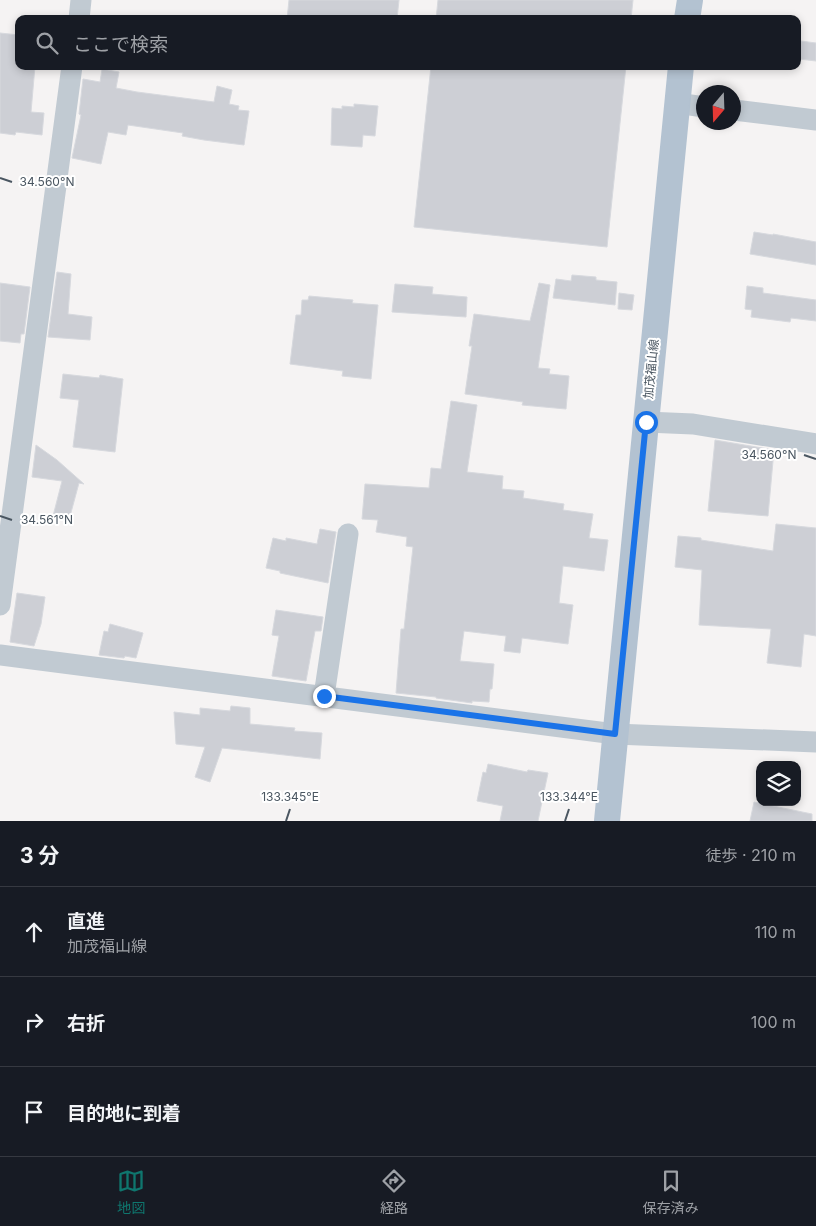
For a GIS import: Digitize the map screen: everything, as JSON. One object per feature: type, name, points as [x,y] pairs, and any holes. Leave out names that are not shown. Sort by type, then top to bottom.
[{"type":"main road","points":[[688,15],[690,0]]},
{"type":"main road","name":"加茂福山線","points":[[607,821],[681,70]]},
{"type":"street","points":[[79,15],[81,0]]},
{"type":"street","points":[[0,605],[71,70]]},
{"type":"street","points":[[677,104],[696,106]]},
{"type":"street","points":[[741,111],[816,120]]},
{"type":"street","points":[[646,422],[693,424],[816,444]]},
{"type":"street","points":[[324,696],[348,534]]},
{"type":"street","points":[[0,655],[615,734],[816,742]]},
{"type":"building","points":[[289,0],[399,0],[397,15],[287,15]]},
{"type":"building","points":[[438,0],[633,0],[631,15],[436,15]]},
{"type":"building","points":[[0,33],[15,35],[15,70],[35,70],[31,112],[44,113],[42,135],[16,132],[15,135],[0,133]]},
{"type":"building","points":[[801,41],[816,43],[816,61],[801,59]]},
{"type":"building","points":[[102,70],[108,70],[119,72],[116,88],[214,102],[217,86],[232,90],[229,104],[239,106],[238,110],[249,111],[244,145],[204,140],[182,136],[183,133],[128,125],[126,135],[108,132],[101,164],[72,158],[81,115],[79,114],[83,79],[100,82]]},
{"type":"building","points":[[431,70],[626,70],[607,247],[414,227]]},
{"type":"building","points":[[354,104],[378,106],[375,136],[363,135],[362,147],[331,145],[332,108],[342,109],[342,106],[354,107]]},
{"type":"building","points":[[754,232],[816,242],[816,265],[750,254]]},
{"type":"building","points":[[57,272],[71,274],[68,314],[92,317],[90,340],[48,337]]},
{"type":"building","points":[[572,275],[596,277],[596,280],[617,282],[615,305],[553,298],[556,279],[571,281]]},
{"type":"building","points":[[0,283],[30,287],[24,334],[21,334],[20,343],[0,341]]},
{"type":"building","points":[[539,283],[550,285],[538,368],[550,369],[549,374],[569,376],[566,409],[522,405],[523,402],[465,394],[472,346],[469,346],[474,314],[530,321]]},
{"type":"building","points":[[395,284],[433,287],[432,294],[467,297],[466,317],[392,312]]},
{"type":"building","points":[[747,286],[763,288],[763,293],[816,300],[816,321],[791,318],[790,322],[751,317],[752,310],[745,309]]},
{"type":"building","points":[[619,293],[634,295],[632,310],[618,309]]},
{"type":"building","points":[[309,296],[353,300],[352,303],[378,305],[371,379],[342,376],[343,371],[290,364],[296,315],[301,315],[302,300],[308,300]]},
{"type":"building","points":[[63,374],[99,378],[100,375],[123,379],[115,452],[73,447],[79,400],[60,398]]},
{"type":"building","points":[[451,401],[477,405],[467,472],[503,476],[502,489],[524,491],[523,498],[564,504],[563,510],[593,514],[589,538],[608,540],[604,571],[563,566],[559,603],[573,605],[568,644],[522,638],[520,653],[504,651],[506,636],[464,631],[460,661],[494,664],[489,702],[472,701],[472,703],[396,693],[401,629],[404,629],[413,547],[406,546],[407,537],[376,532],[378,520],[362,519],[365,484],[429,488],[431,468],[441,469]]},
{"type":"building","points":[[715,440],[774,450],[768,516],[708,511]]},
{"type":"building","points":[[36,445],[57,460],[84,484],[79,483],[69,520],[53,516],[62,481],[32,477]]},
{"type":"building","points":[[776,524],[816,528],[816,636],[804,634],[801,667],[767,663],[771,629],[699,625],[702,570],[675,567],[678,536],[701,538],[701,540],[773,551]]},
{"type":"building","points":[[320,529],[336,532],[328,583],[280,573],[280,571],[266,568],[273,538],[286,541],[286,538],[317,544]]},
{"type":"building","points":[[17,593],[45,597],[41,624],[34,646],[10,642]]},
{"type":"building","points":[[276,610],[323,617],[321,631],[315,631],[306,681],[272,676],[279,636],[272,635]]},
{"type":"building","points":[[110,624],[143,633],[136,658],[99,655],[104,631],[108,632]]},
{"type":"building","points":[[231,706],[250,708],[250,724],[295,728],[294,731],[322,733],[320,759],[222,748],[210,782],[195,777],[205,747],[176,744],[174,712],[200,715],[200,708],[230,711]]},
{"type":"building","points":[[488,764],[527,772],[528,770],[548,773],[538,821],[500,821],[503,806],[477,801],[483,772],[486,773]]},
{"type":"building","points":[[754,802],[756,802],[756,806],[773,806],[812,814],[812,821],[750,821]]},
{"type":"route","points":[[324,696],[615,734],[646,422]]}]
